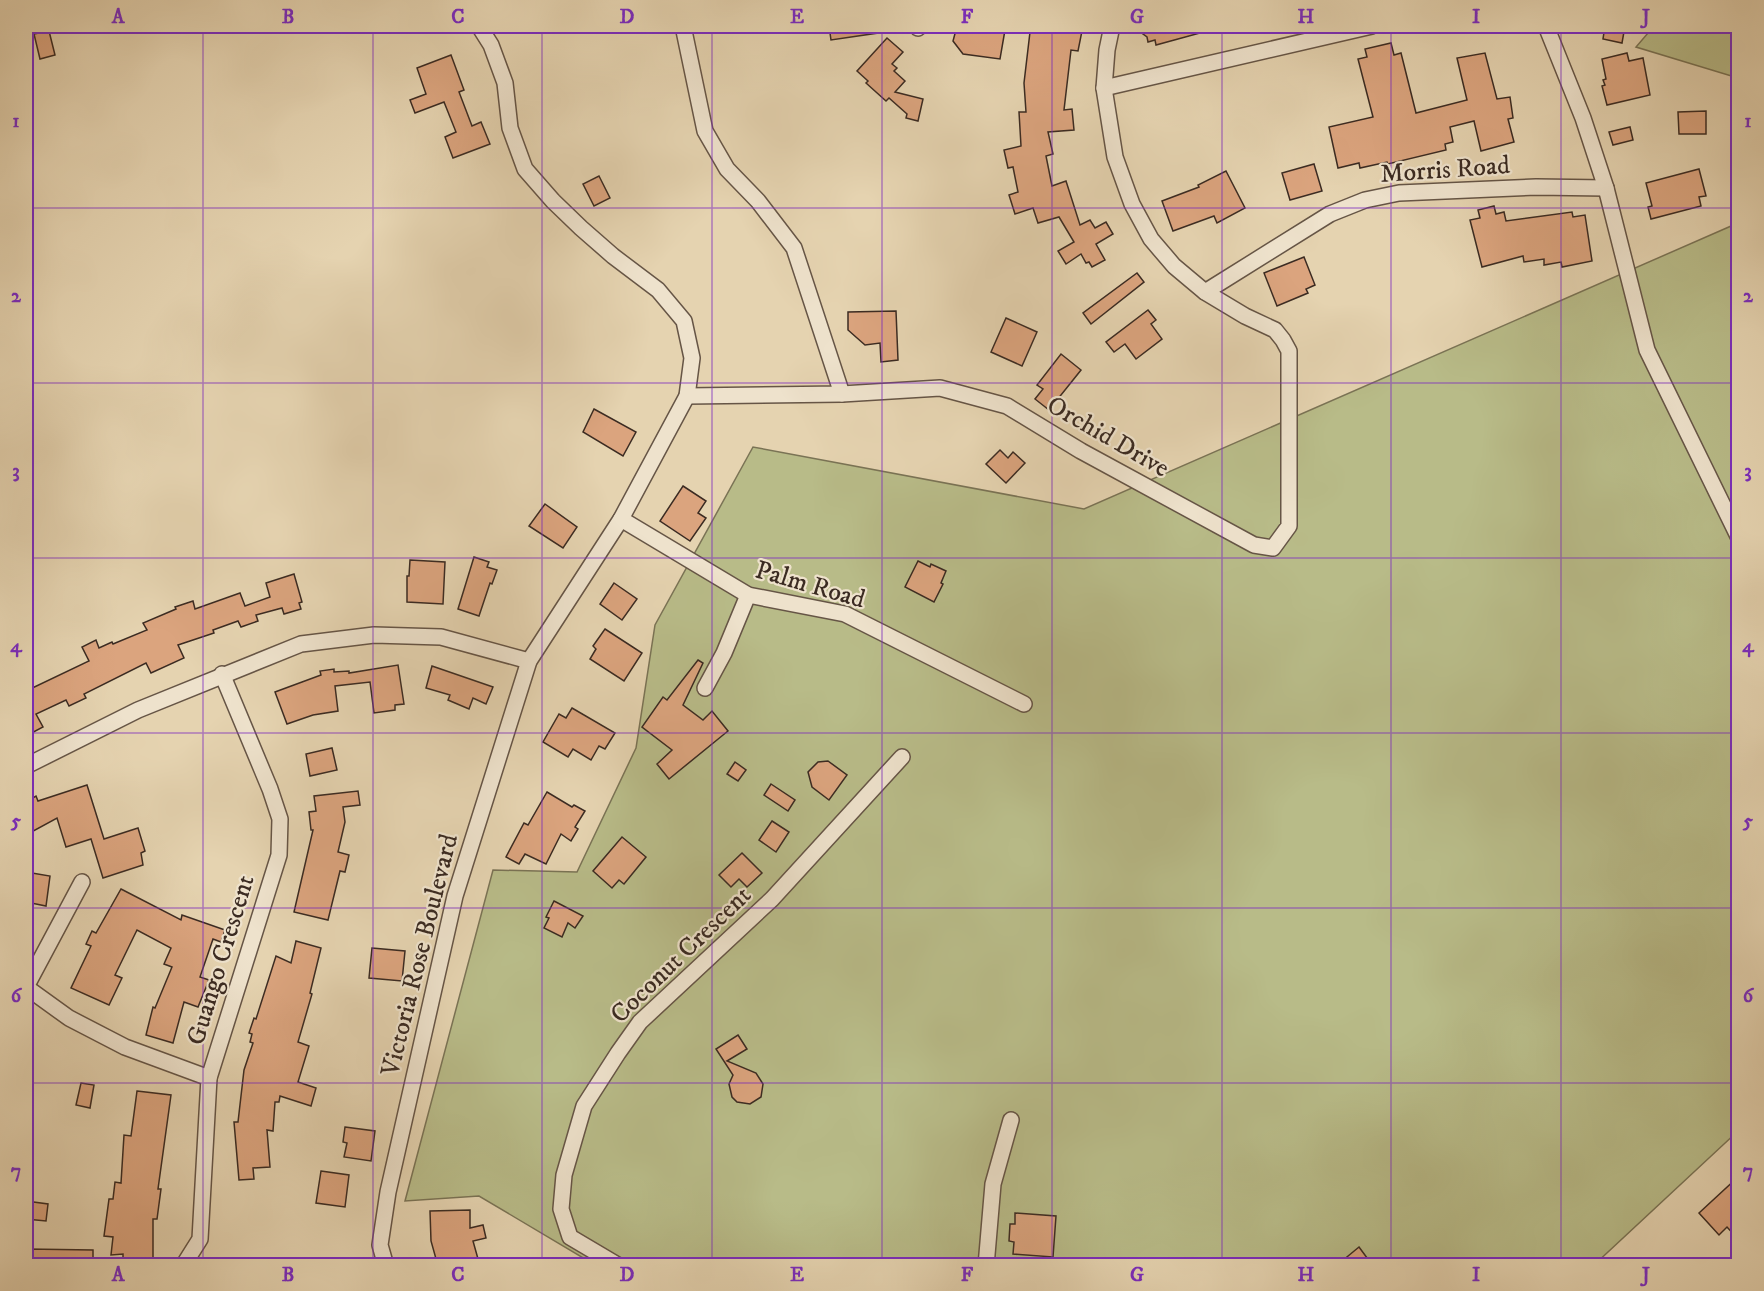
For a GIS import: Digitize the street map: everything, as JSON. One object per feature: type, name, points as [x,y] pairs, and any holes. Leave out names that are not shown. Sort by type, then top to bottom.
[{"type":"street","points":[[479,26],[491,45],[505,83],[510,128],[525,169],[581,228],[658,290],[684,321],[693,358],[687,396]]},
{"type":"street","points":[[683,26],[705,131],[727,169],[758,201],[794,248],[842,394]]},
{"type":"street","points":[[1112,26],[1107,50],[1104,88],[1115,157],[1132,204],[1151,239],[1174,266],[1205,292]]},
{"type":"street","points":[[1104,88],[1372,26]]},
{"type":"street","points":[[1546,26],[1583,118],[1606,188],[1647,350],[1738,536]]},
{"type":"street","name":"Morris Road","points":[[1205,292],[1330,214],[1365,200],[1399,193],[1536,187],[1606,188]]},
{"type":"street","name":"Orchid Drive","points":[[687,396],[842,394],[940,388],[1007,406],[1081,451],[1254,545],[1273,548],[1289,525],[1289,351],[1275,330],[1205,292]]},
{"type":"street","name":"Victoria Rose Boulevard","points":[[386,1266],[380,1245],[388,1192],[455,896],[529,661],[621,519],[687,396]]},
{"type":"street","name":"Palm Road","points":[[621,519],[748,595],[845,614],[1024,704]]},
{"type":"street","points":[[705,688],[724,653],[748,595]]},
{"type":"street","points":[[26,766],[138,710],[222,674],[301,644],[374,635],[441,637],[529,661]]},
{"type":"street","name":"Guango Crescent","points":[[183,1266],[200,1239],[209,1078],[279,855],[280,819],[270,789],[222,674]]},
{"type":"street","name":"Coconut Crescent","points":[[619,1266],[570,1237],[561,1209],[564,1175],[584,1106],[640,1022],[772,899],[902,757]]},
{"type":"street","points":[[82,882],[26,987],[69,1018],[125,1047],[209,1078]]},
{"type":"street","points":[[986,1266],[993,1184],[1011,1120]]},
{"type":"green space","points":[[1654,26],[1738,26],[1738,78],[1636,47]]},
{"type":"green space","points":[[1738,223],[1738,1131],[1594,1265],[595,1265],[479,1196],[405,1201],[493,870],[577,872],[636,748],[655,625],[753,447],[1084,509]]},
{"type":"building","points":[[829,26],[877,26],[878,33],[831,40]]},
{"type":"building","points":[[957,26],[993,26],[993,28],[1005,30],[1000,59],[963,54],[953,41]]},
{"type":"building","points":[[1033,26],[1083,26],[1078,51],[1071,50],[1064,110],[1072,109],[1074,130],[1048,132],[1053,154],[1046,156],[1052,186],[1066,181],[1080,225],[1090,220],[1095,228],[1106,222],[1113,234],[1096,244],[1105,260],[1092,267],[1089,262],[1086,263],[1081,254],[1066,264],[1058,251],[1074,242],[1059,217],[1038,223],[1033,208],[1015,214],[1009,195],[1018,192],[1013,167],[1008,168],[1004,150],[1021,146],[1019,112],[1026,112],[1024,83],[1030,32]]},
{"type":"building","points":[[1132,26],[1211,26],[1211,30],[1156,45],[1155,40],[1148,42],[1147,37]]},
{"type":"building","points":[[1605,26],[1625,26],[1622,43],[1603,39]]},
{"type":"building","points":[[49,31],[55,55],[40,59],[34,34]]},
{"type":"building","points":[[887,38],[903,52],[892,64],[897,68],[894,71],[905,81],[895,92],[923,99],[918,121],[906,118],[907,114],[889,98],[886,101],[866,83],[868,81],[857,71]]},
{"type":"building","points":[[1391,43],[1394,55],[1401,53],[1416,113],[1467,100],[1457,58],[1485,53],[1497,99],[1510,97],[1513,118],[1508,119],[1514,142],[1481,151],[1474,121],[1450,127],[1453,142],[1445,144],[1446,150],[1388,164],[1387,162],[1360,168],[1359,163],[1338,168],[1329,127],[1373,117],[1358,59],[1367,57],[1365,49]]},
{"type":"building","points":[[1627,53],[1629,61],[1643,58],[1650,95],[1607,105],[1602,86],[1605,85],[1603,80],[1606,79],[1602,59]]},
{"type":"building","points":[[451,55],[464,90],[459,92],[472,126],[481,122],[490,144],[453,158],[445,137],[456,132],[444,102],[415,113],[410,100],[426,94],[417,68]]},
{"type":"building","points":[[1706,111],[1706,134],[1679,134],[1678,112]]},
{"type":"building","points":[[1630,127],[1633,140],[1613,145],[1609,132]]},
{"type":"building","points":[[1314,164],[1322,191],[1290,200],[1282,173]]},
{"type":"building","points":[[1699,169],[1706,196],[1699,197],[1701,206],[1651,219],[1648,207],[1652,206],[1646,183]]},
{"type":"building","points":[[1226,171],[1245,208],[1217,223],[1214,216],[1173,231],[1162,201],[1199,187],[1198,185]]},
{"type":"building","points":[[599,176],[610,198],[594,206],[583,184]]},
{"type":"building","points":[[1494,206],[1496,214],[1504,212],[1506,221],[1572,212],[1573,217],[1585,215],[1592,261],[1562,267],[1561,262],[1544,265],[1544,259],[1524,262],[1523,256],[1482,267],[1470,220],[1480,218],[1478,210]]},
{"type":"building","points":[[1304,257],[1315,285],[1306,289],[1308,293],[1277,306],[1264,273]]},
{"type":"building","points":[[1137,273],[1144,282],[1091,324],[1083,313]]},
{"type":"building","points":[[1148,310],[1156,320],[1151,324],[1162,339],[1136,359],[1125,344],[1114,352],[1106,342]]},
{"type":"building","points":[[896,311],[898,360],[881,362],[880,343],[865,345],[848,330],[848,312]]},
{"type":"building","points":[[1006,318],[1037,332],[1022,366],[991,352]]},
{"type":"building","points":[[1061,354],[1081,370],[1049,410],[1035,399],[1043,389],[1037,385]]},
{"type":"building","points":[[594,409],[636,432],[623,456],[583,432]]},
{"type":"building","points":[[1000,450],[1008,458],[1013,452],[1025,463],[1006,483],[986,464]]},
{"type":"building","points":[[683,486],[706,501],[698,513],[706,518],[690,541],[660,521]]},
{"type":"building","points":[[545,504],[577,527],[563,548],[529,526]]},
{"type":"building","points":[[474,557],[489,562],[487,567],[497,570],[479,616],[458,609]]},
{"type":"building","points":[[410,560],[445,562],[443,604],[407,602],[407,576],[409,576]]},
{"type":"building","points":[[918,561],[946,571],[941,583],[943,584],[934,602],[905,587]]},
{"type":"building","points":[[294,574],[302,602],[299,603],[301,609],[284,614],[282,608],[256,615],[258,621],[241,627],[238,621],[213,630],[214,633],[178,645],[184,658],[151,673],[146,663],[84,694],[86,698],[69,706],[66,700],[36,714],[43,727],[26,736],[26,691],[89,661],[82,647],[96,640],[99,648],[147,630],[143,623],[193,601],[195,609],[240,593],[245,606],[270,597],[266,583]]},
{"type":"building","points":[[614,583],[637,599],[622,620],[600,604]]},
{"type":"building","points":[[605,629],[642,653],[624,681],[590,659],[596,649],[593,646]]},
{"type":"building","points":[[698,660],[703,663],[683,705],[703,720],[712,711],[728,731],[669,779],[657,764],[672,750],[642,727],[663,697],[667,700]]},
{"type":"building","points":[[398,665],[404,704],[395,705],[395,710],[374,713],[370,682],[335,686],[338,711],[313,715],[287,724],[275,692],[321,675],[320,671],[334,669],[334,672],[349,671],[349,673]]},
{"type":"building","points":[[432,666],[493,687],[486,704],[473,698],[469,709],[448,700],[450,695],[426,688]]},
{"type":"building","points":[[572,708],[615,733],[605,749],[599,746],[591,760],[573,749],[568,757],[543,742],[559,714],[566,718]]},
{"type":"building","points":[[332,748],[337,770],[310,776],[306,754]]},
{"type":"building","points":[[828,761],[847,775],[829,800],[812,787],[808,772],[818,762]]},
{"type":"building","points":[[735,762],[746,770],[738,781],[727,774]]},
{"type":"building","points":[[771,784],[795,800],[788,811],[764,795]]},
{"type":"building","points":[[87,785],[104,839],[138,828],[145,851],[141,853],[143,865],[103,878],[91,839],[66,847],[57,818],[26,835],[26,802],[36,796],[38,801]]},
{"type":"building","points":[[358,791],[360,805],[343,807],[345,822],[338,852],[349,855],[345,872],[340,871],[328,920],[294,912],[313,830],[311,830],[309,812],[316,811],[314,796]]},
{"type":"building","points":[[547,792],[572,807],[574,805],[585,811],[575,827],[578,829],[571,841],[561,834],[546,864],[525,854],[519,864],[506,857],[524,823],[528,825]]},
{"type":"building","points":[[772,821],[789,832],[776,852],[759,840]]},
{"type":"building","points":[[622,837],[646,857],[624,884],[619,880],[612,888],[593,871]]},
{"type":"building","points":[[742,853],[762,873],[747,887],[739,879],[731,887],[719,875]]},
{"type":"building","points":[[26,872],[50,876],[46,906],[26,902]]},
{"type":"building","points":[[121,889],[181,920],[182,915],[225,930],[221,942],[213,939],[200,977],[209,980],[198,1007],[184,1002],[173,1043],[146,1035],[153,1007],[155,1008],[172,967],[164,964],[171,948],[137,930],[115,975],[122,978],[109,1005],[71,988],[91,946],[86,944],[92,931],[96,933]]},
{"type":"building","points":[[554,901],[583,916],[575,928],[568,923],[562,937],[544,928],[549,918],[546,917]]},
{"type":"building","points":[[296,941],[321,948],[310,993],[312,994],[298,1042],[309,1046],[298,1082],[316,1088],[311,1106],[280,1096],[279,1102],[275,1102],[273,1131],[267,1130],[270,1167],[253,1168],[254,1179],[239,1180],[234,1122],[238,1122],[244,1070],[253,1043],[250,1042],[252,1034],[249,1033],[254,1018],[256,1019],[276,956],[291,963]]},
{"type":"building","points":[[372,948],[405,951],[402,981],[369,978]]},
{"type":"building","points":[[738,1035],[747,1049],[727,1061],[756,1073],[763,1084],[761,1097],[750,1104],[737,1102],[732,1097],[729,1084],[733,1075],[716,1049]]},
{"type":"building","points":[[81,1083],[94,1085],[90,1108],[76,1105]]},
{"type":"building","points":[[137,1091],[171,1095],[158,1189],[161,1189],[157,1219],[153,1219],[153,1266],[123,1266],[123,1254],[111,1255],[113,1237],[104,1236],[109,1199],[113,1199],[115,1182],[121,1183],[124,1135],[131,1136]]},
{"type":"building","points":[[345,1127],[375,1131],[371,1161],[344,1157],[347,1143],[343,1142]]},
{"type":"building","points":[[321,1171],[349,1175],[345,1207],[316,1203]]},
{"type":"building","points":[[1738,1177],[1738,1239],[1727,1227],[1719,1235],[1699,1213]]},
{"type":"building","points":[[26,1201],[48,1204],[46,1221],[26,1219]]},
{"type":"building","points":[[470,1210],[470,1228],[483,1225],[486,1238],[473,1241],[480,1266],[438,1266],[431,1241],[430,1211]]},
{"type":"building","points":[[1015,1213],[1056,1216],[1053,1257],[1013,1254],[1014,1242],[1009,1241],[1010,1224],[1015,1224]]},
{"type":"building","points":[[1359,1247],[1373,1266],[1336,1266]]},
{"type":"building","points":[[26,1249],[93,1250],[93,1266],[26,1266]]}]
